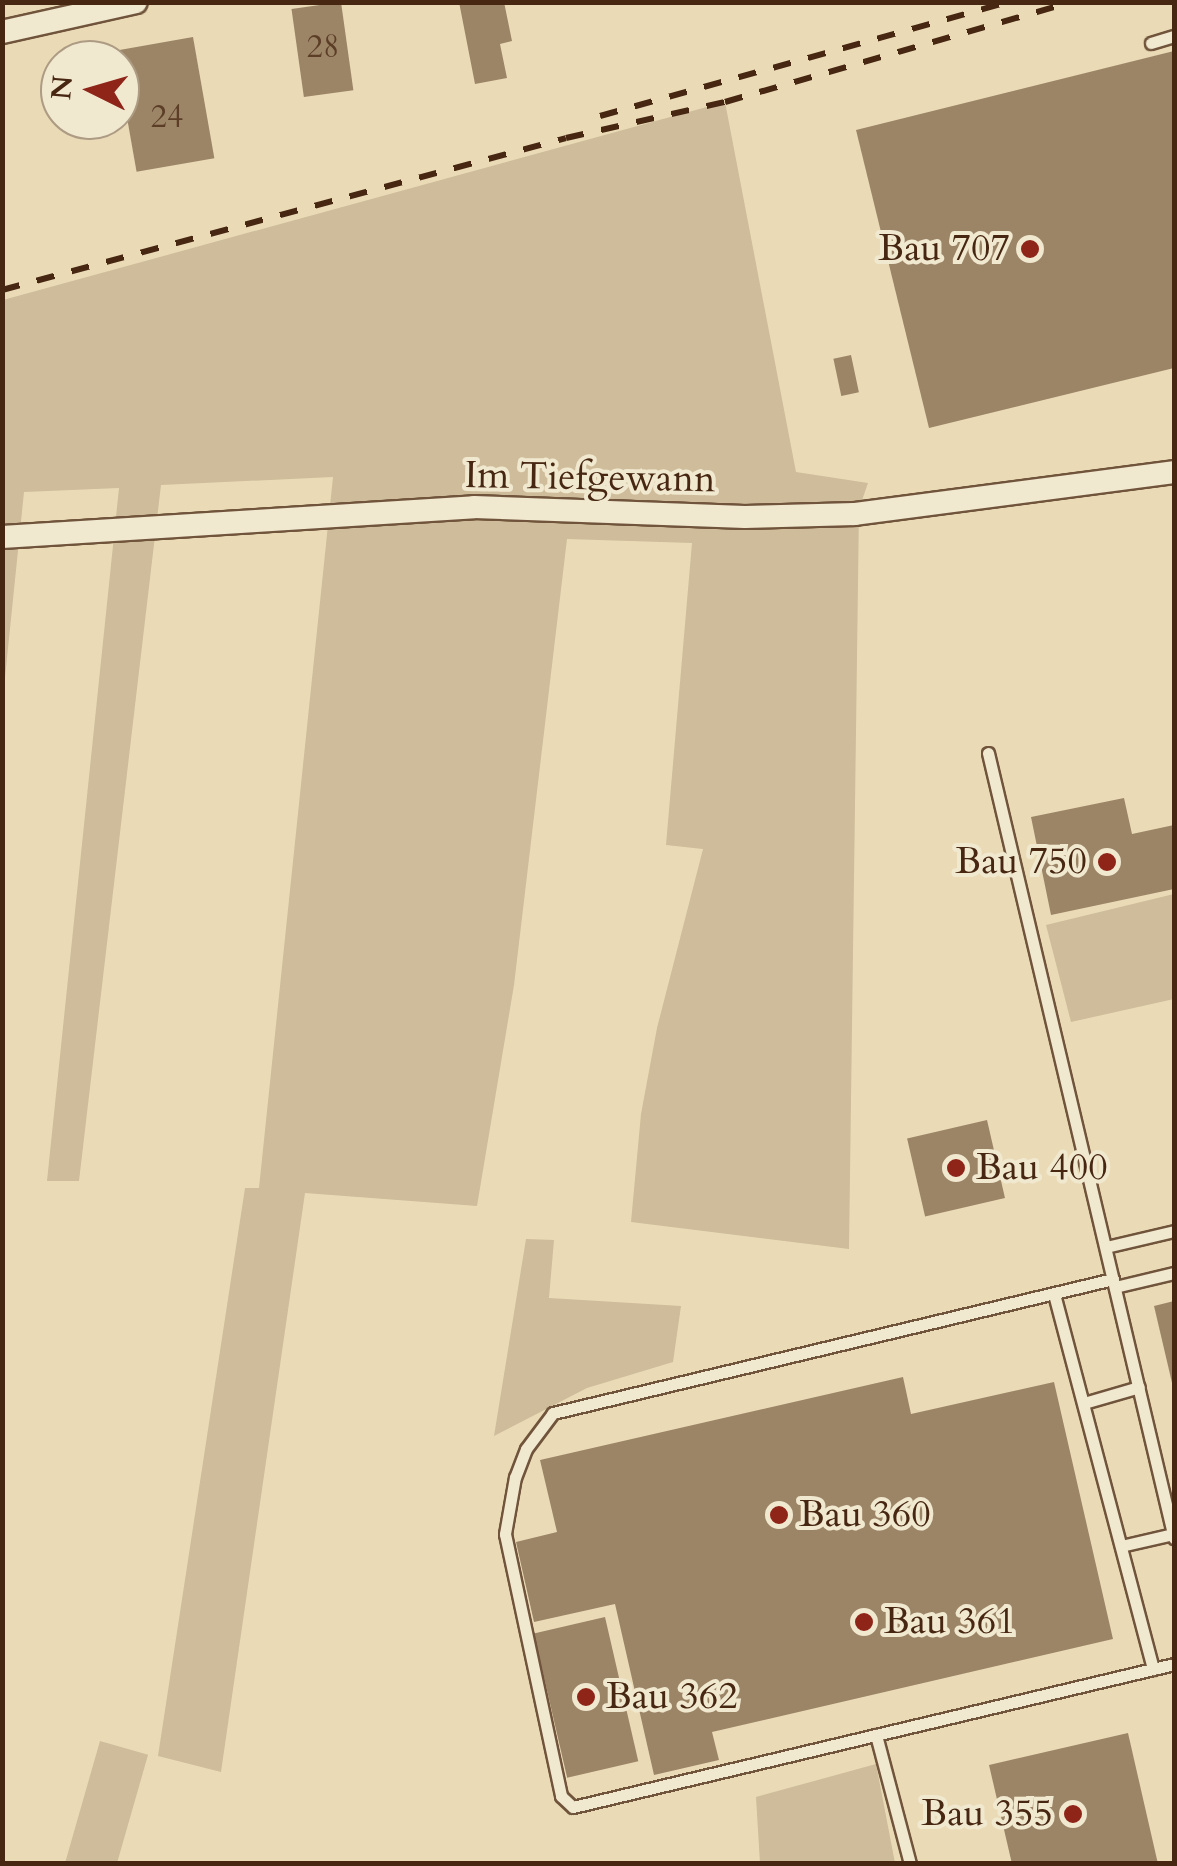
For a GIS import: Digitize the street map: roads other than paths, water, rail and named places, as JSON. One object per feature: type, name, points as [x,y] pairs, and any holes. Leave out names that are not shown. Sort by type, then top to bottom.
[{"type":"street","points":[[2,32],[136,2]]},
{"type":"street","name":"Im Tiefgewann","points":[[2,537],[474,507],[745,517],[855,514],[1174,472]]},
{"type":"lane","points":[[1151,43],[1174,36]]},
{"type":"lane","points":[[988,753],[1174,1536],[1121,1546]]},
{"type":"lane","points":[[1106,1247],[1174,1231]]},
{"type":"lane","points":[[1174,1273],[1054,1294],[553,1413],[526,1449],[515,1477],[505,1534],[564,1801],[579,1806],[1174,1664]]},
{"type":"lane","points":[[1054,1294],[1153,1669]]},
{"type":"lane","points":[[1084,1404],[1139,1387]]},
{"type":"lane","points":[[876,1735],[910,1864]]},
{"type":"railway","points":[[600,116],[1009,2]]},
{"type":"railway","points":[[2,290],[566,138],[725,102],[1071,2]]},
{"type":"place","name":"Bau 707","points":[[1030,249]]},
{"type":"place","name":"Bau 750","points":[[1107,862]]},
{"type":"place","name":"Bau 400","points":[[956,1168]]},
{"type":"place","name":"Bau 360","points":[[779,1515]]},
{"type":"place","name":"Bau 361","points":[[864,1622]]},
{"type":"place","name":"Bau 362","points":[[586,1697]]},
{"type":"place","name":"Bau 355","points":[[1073,1814]]}]
